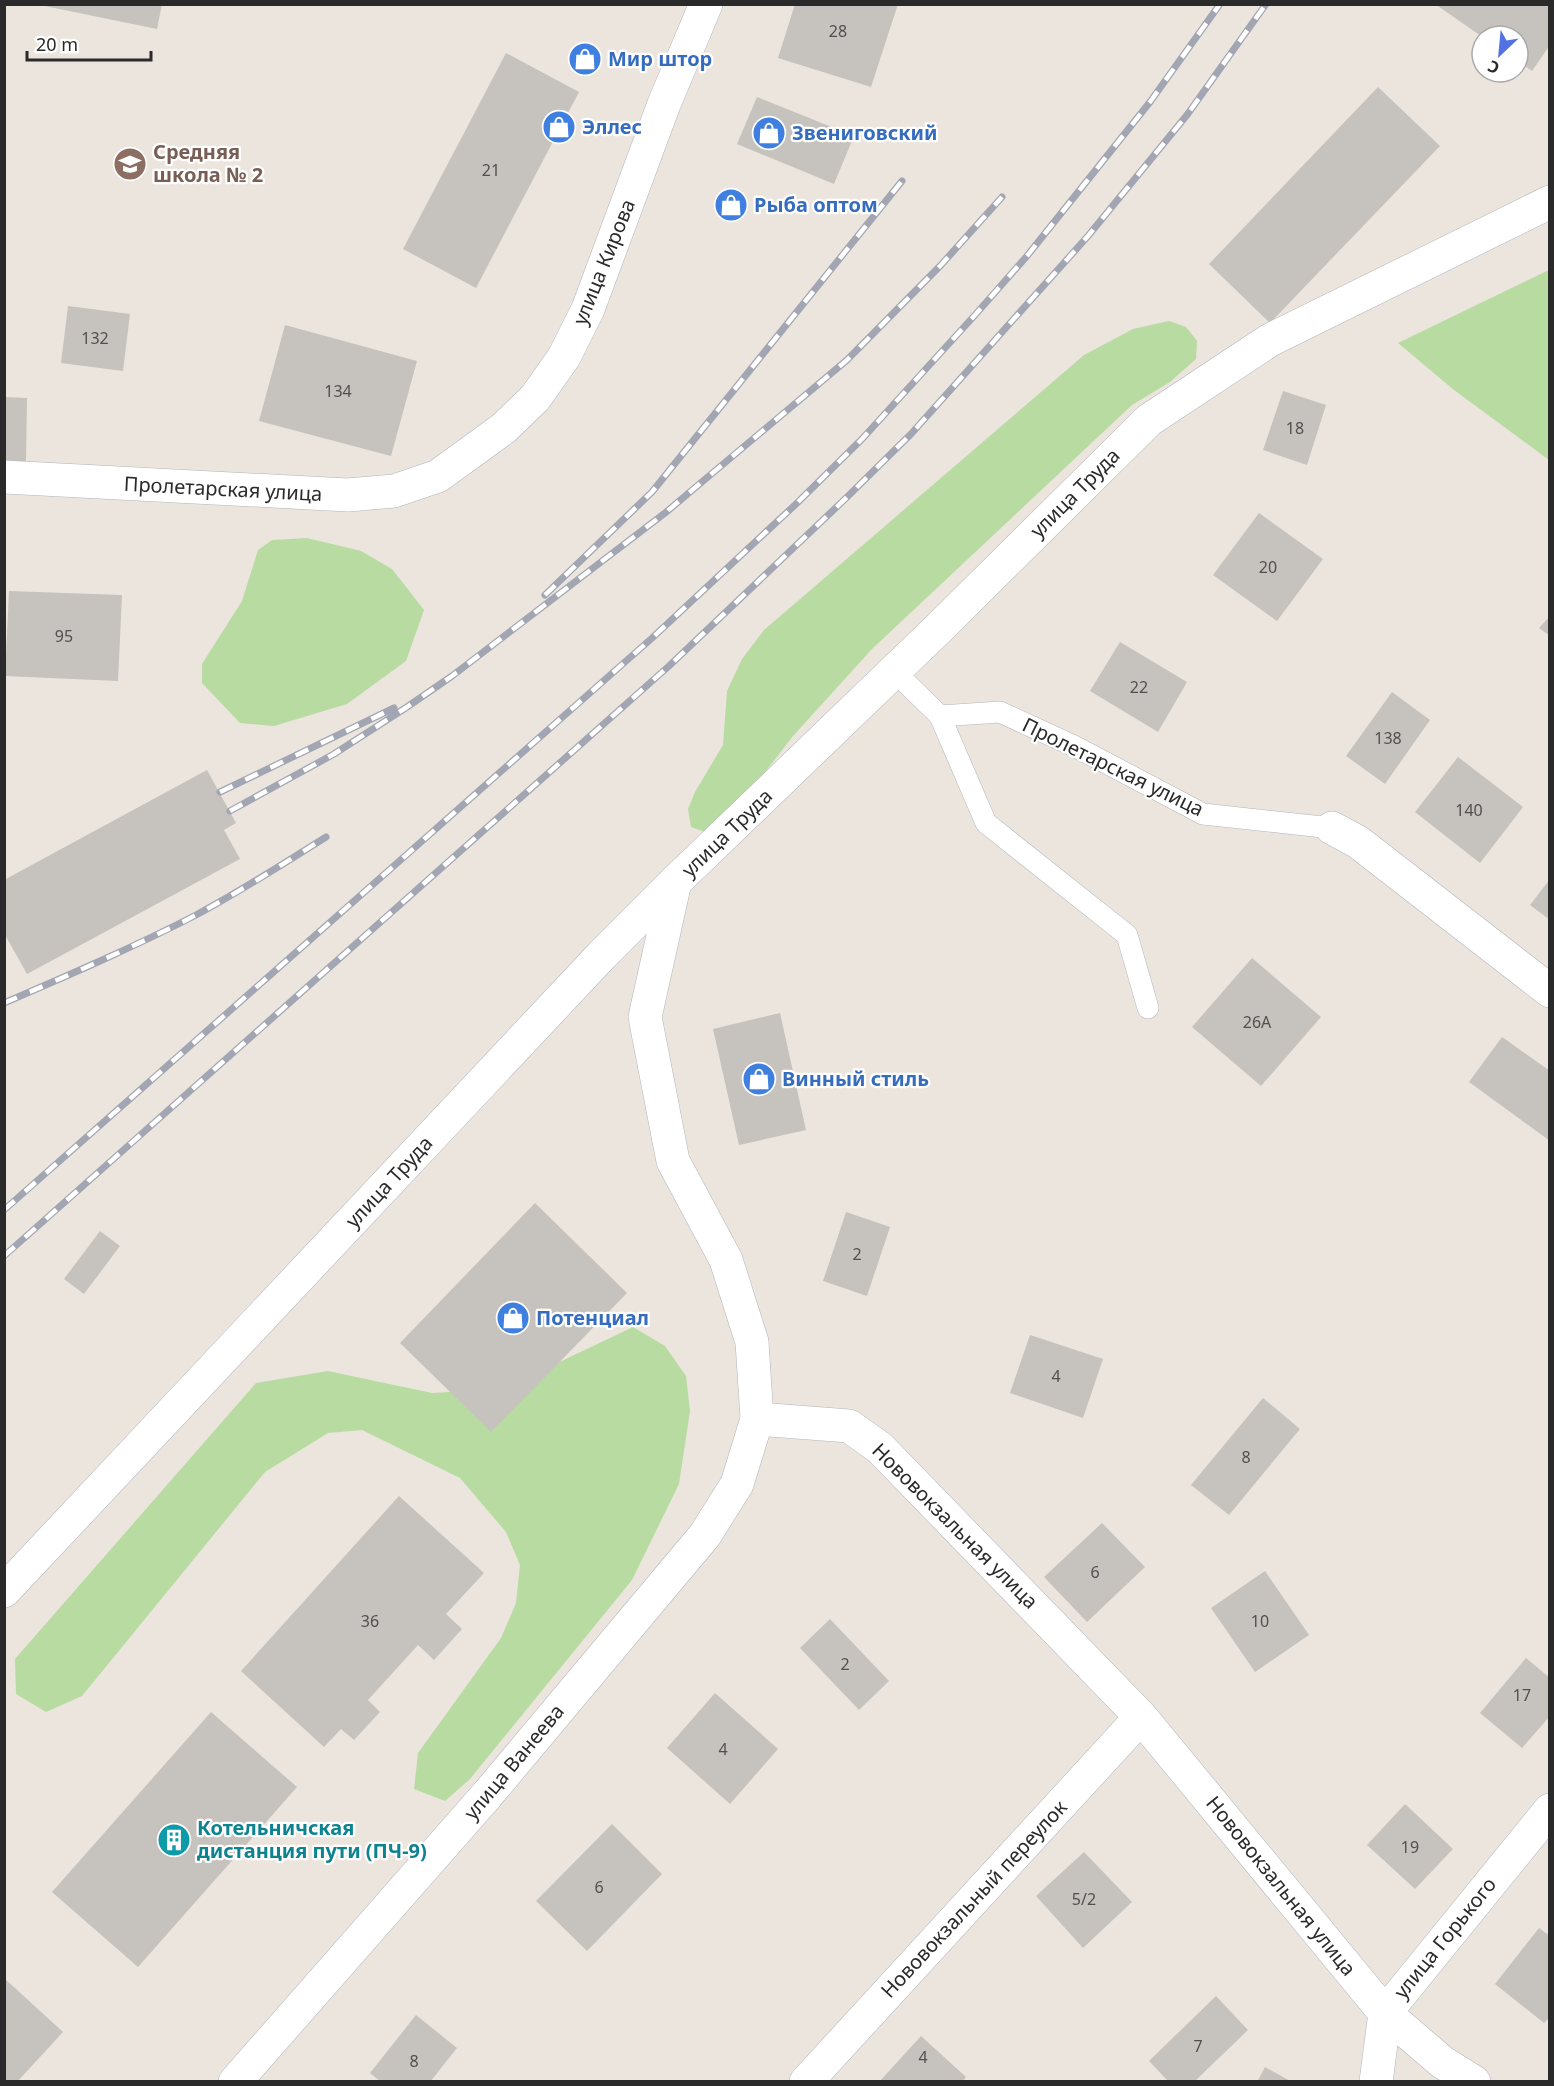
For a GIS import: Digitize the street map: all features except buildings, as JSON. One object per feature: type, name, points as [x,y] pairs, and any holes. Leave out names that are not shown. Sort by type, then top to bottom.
[{"type":"street","name":"улица Кирова","points":[[438,476],[504,428],[535,398],[564,357],[588,309],[664,104],[706,4]]},
{"type":"street","name":"улица Труда","points":[[4,1591],[601,956],[1149,420],[1270,339],[1550,202]]},
{"type":"street","name":"Пролетарская улица","points":[[4,477],[348,495],[394,491],[438,476]]},
{"type":"street","name":"Пролетарская улица","points":[[1332,828],[1358,842],[1550,991]]},
{"type":"street","points":[[675,882],[645,1017],[673,1161],[726,1260],[752,1342],[757,1419]]},
{"type":"street","name":"Нововокзальная улица","points":[[757,1419],[849,1426],[880,1448],[1141,1717],[1384,2013],[1442,2062],[1474,2082]]},
{"type":"street","name":"улица Ванеева","points":[[235,2082],[487,1795],[705,1535],[737,1484],[757,1419]]},
{"type":"street","name":"Нововокзальный переулок","points":[[806,2082],[1141,1717]]},
{"type":"street","name":"улица Горького","points":[[1376,2082],[1384,2013],[1550,1810]]},
{"type":"lane","points":[[894,671],[940,716],[987,824],[1127,935],[1148,1008]]},
{"type":"lane","name":"Пролетарская улица","points":[[940,716],[1000,712],[1074,746],[1203,814],[1332,828]]},
{"type":"green space","points":[[1549,270],[1549,460],[1454,390],[1398,343]]},
{"type":"green space","points":[[1169,321],[1186,327],[1197,341],[1196,359],[1170,382],[1132,405],[872,649],[793,736],[724,825],[708,833],[691,827],[688,809],[695,792],[723,745],[727,691],[742,659],[764,630],[1084,355],[1133,329]]},
{"type":"green space","points":[[307,538],[361,551],[392,569],[424,610],[406,661],[347,704],[274,726],[240,723],[202,683],[202,664],[242,601],[258,550],[272,540]]},
{"type":"green space","points":[[633,1327],[665,1346],[686,1376],[690,1411],[679,1484],[632,1580],[470,1779],[445,1801],[414,1789],[418,1753],[501,1638],[516,1603],[520,1565],[506,1532],[460,1478],[362,1430],[328,1433],[265,1472],[82,1696],[46,1712],[16,1694],[15,1659],[256,1383],[328,1371],[432,1393],[503,1389]]},
{"type":"railway","points":[[4,1210],[651,639],[862,439],[1027,256],[1150,102],[1220,4]]},
{"type":"railway","points":[[4,1256],[669,666],[911,434],[1088,236],[1187,115],[1266,4]]},
{"type":"railway","points":[[545,595],[652,492],[902,181]]},
{"type":"railway","points":[[230,811],[334,754],[407,707],[452,676],[665,513],[847,360],[941,265],[1002,197]]},
{"type":"railway","points":[[220,792],[394,708]]},
{"type":"railway","points":[[4,1003],[125,950],[196,915],[326,837]]},
{"type":"place","name":"Мир штор","points":[[585,59]]},
{"type":"place","name":"Эллес","points":[[559,127]]},
{"type":"place","name":"Звениговский","points":[[769,133]]},
{"type":"place","name":"Средняя школа № 2","points":[[130,164]]},
{"type":"place","name":"Рыба оптом","points":[[731,205]]},
{"type":"place","name":"Винный стиль","points":[[759,1079]]},
{"type":"place","name":"Потенциал","points":[[513,1318]]},
{"type":"place","name":"Котельничская дистанция пути (ПЧ-9)","points":[[174,1840]]}]
